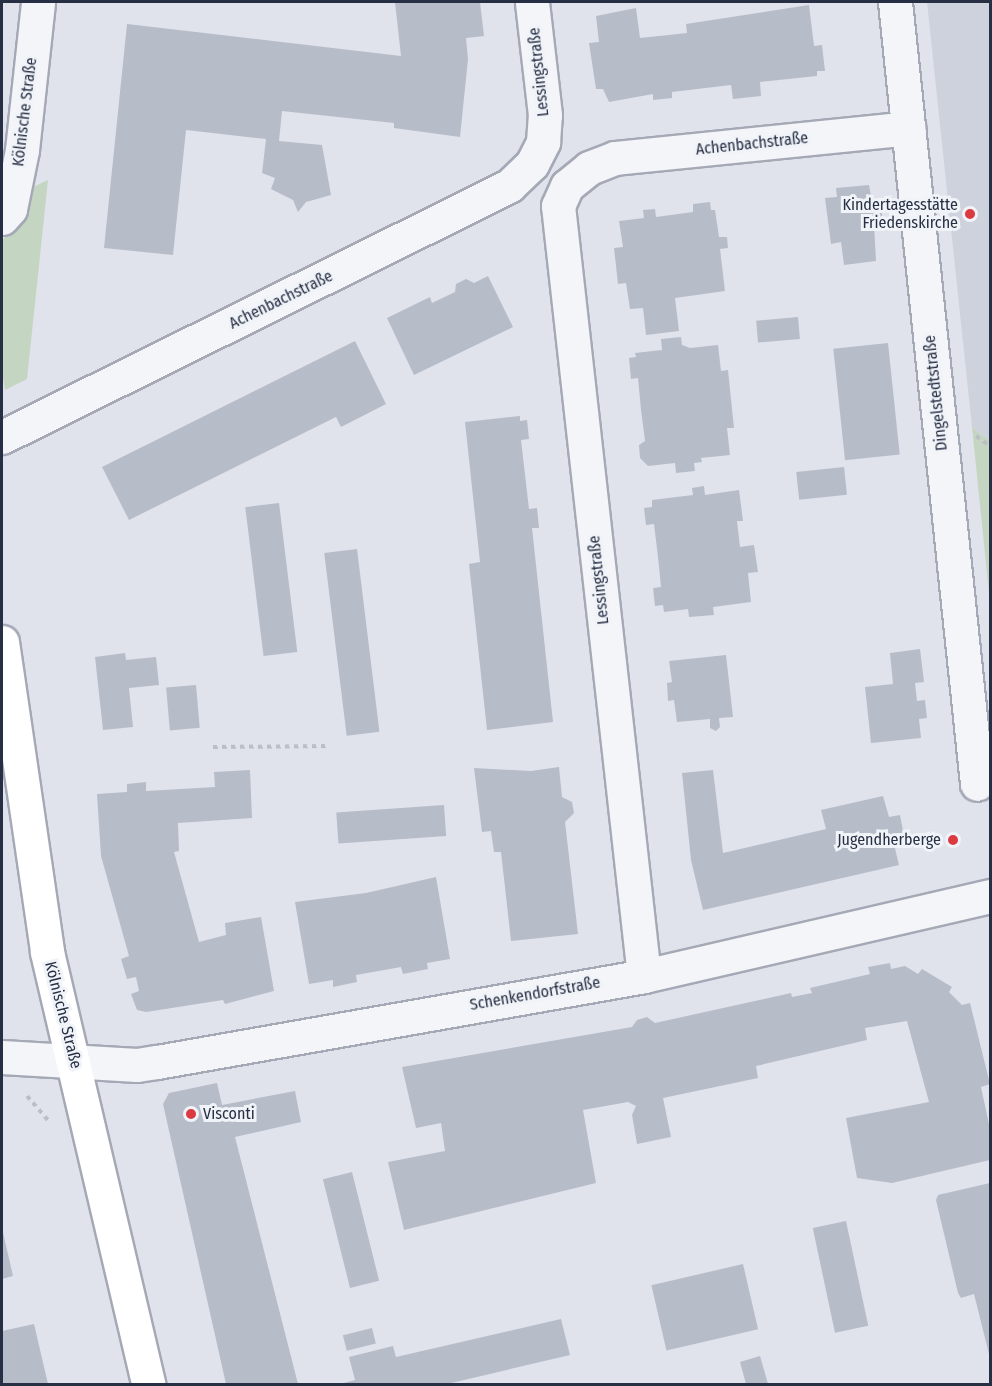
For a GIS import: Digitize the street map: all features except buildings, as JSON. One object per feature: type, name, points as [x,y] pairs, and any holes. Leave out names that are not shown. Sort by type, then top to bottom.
[{"type":"main road","name":"Kölnische Straße","points":[[2,642],[48,952],[148,1384]]},
{"type":"street","name":"Kölnische Straße","points":[[2,218],[10,209],[22,150],[38,2]]},
{"type":"street","name":"Lessingstraße","points":[[532,2],[545,115],[543,142]]},
{"type":"street","name":"Dingelstedtstraße","points":[[895,2],[977,784]]},
{"type":"street","name":"Achenbachstraße","points":[[567,186],[589,168],[615,158],[908,128]]},
{"type":"street","name":"Achenbachstraße","points":[[2,437],[484,200],[509,186],[532,164],[543,142]]},
{"type":"street","name":"Lessingstraße","points":[[567,186],[558,206],[560,233],[644,976]]},
{"type":"street","name":"Schenkendorfstraße","points":[[2,1057],[75,1063],[147,1064],[644,976],[990,900]]},
{"type":"path","points":[[213,747],[330,747]]},
{"type":"path","points":[[27,1096],[48,1119],[50,1127]]},
{"type":"shaded area","name":"Kindertagesstätte Friedenskirche","points":[[927,2],[990,2],[990,441],[972,427]]},
{"type":"green space","points":[[48,180],[27,379],[5,390],[2,371],[2,240],[22,222],[31,188]]},
{"type":"green space","points":[[972,427],[990,441],[990,603]]},
{"type":"place","name":"Kindertagesstätte Friedenskirche","points":[[970,214]]},
{"type":"place","name":"Jugendherberge","points":[[953,840]]},
{"type":"place","name":"Visconti","points":[[191,1114]]}]
